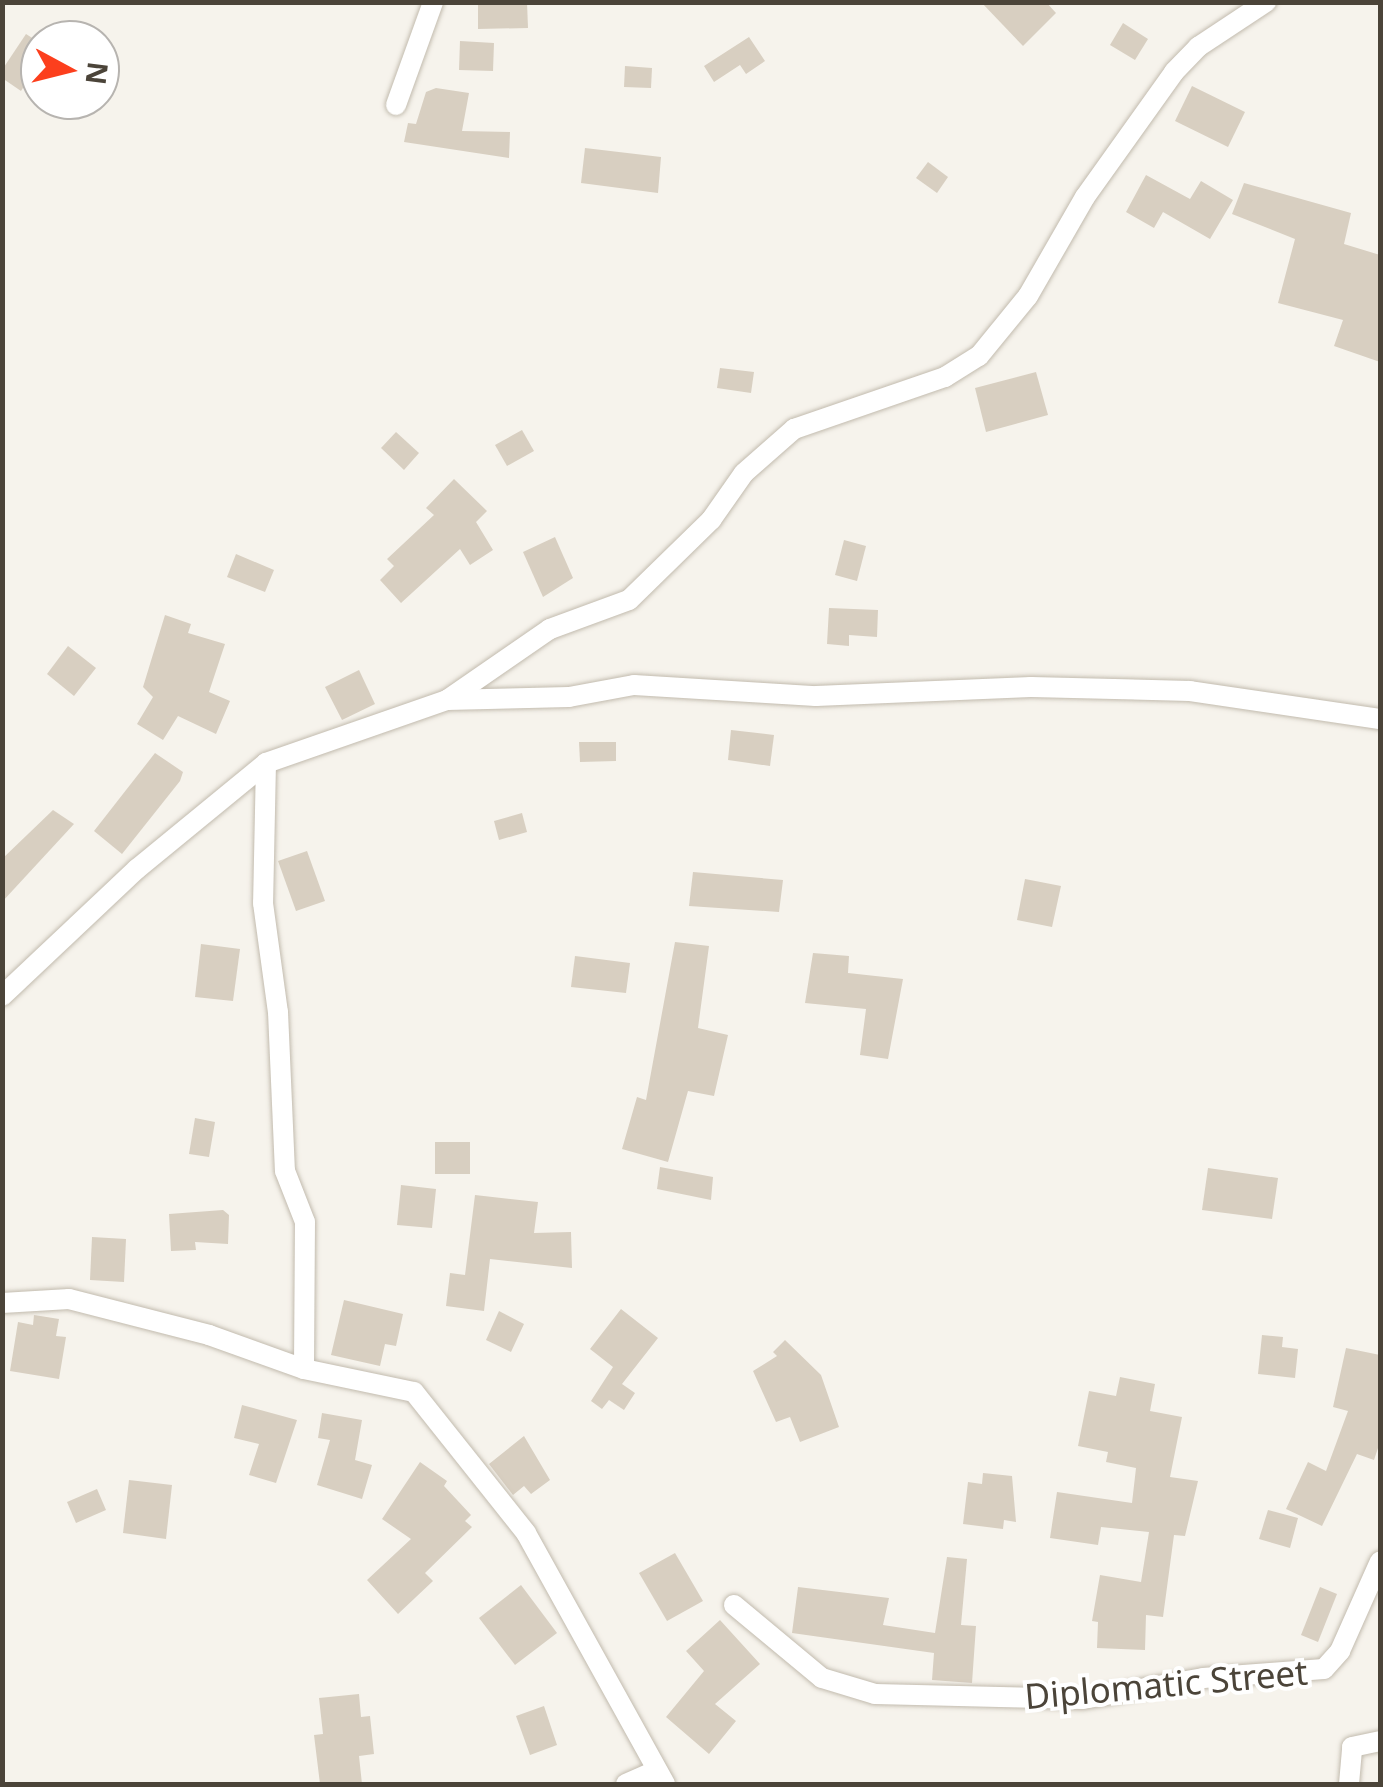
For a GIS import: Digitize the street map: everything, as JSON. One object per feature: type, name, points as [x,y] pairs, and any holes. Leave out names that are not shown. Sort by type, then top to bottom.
[{"type":"street","points":[[396,104],[433,2]]},
{"type":"street","points":[[2,996],[137,869],[266,763],[447,700],[550,628],[630,600],[711,520],[744,473],[794,429],[945,376],[979,356],[1028,296],[1085,196],[1174,72],[1198,46],[1266,2]]},
{"type":"street","points":[[447,700],[569,697],[634,686],[816,696],[1031,687],[1190,690],[1380,720]]},
{"type":"street","points":[[266,763],[263,903],[278,1012],[285,1171],[305,1222],[304,1369]]},
{"type":"street","points":[[2,1302],[69,1299],[209,1335],[304,1369],[414,1392],[526,1533],[578,1617],[659,1778],[626,1784]]},
{"type":"street","name":"Diplomatic Street","points":[[734,1605],[822,1678],[875,1694],[1083,1699],[1204,1678],[1324,1669],[1340,1651],[1380,1562]]},
{"type":"street","points":[[1349,1784],[1352,1746],[1380,1740]]},
{"type":"building","points":[[478,2],[527,2],[528,28],[478,29]]},
{"type":"building","points":[[981,2],[1046,2],[1056,13],[1023,46]]},
{"type":"building","points":[[1123,23],[1148,39],[1135,60],[1110,45]]},
{"type":"building","points":[[749,37],[765,61],[746,74],[740,65],[714,82],[704,66]]},
{"type":"building","points":[[460,41],[494,43],[493,71],[459,70]]},
{"type":"building","points":[[20,43],[20,90],[2,78],[2,70]]},
{"type":"building","points":[[625,66],[652,68],[651,88],[624,87]]},
{"type":"building","points":[[1192,86],[1245,112],[1228,147],[1175,121]]},
{"type":"building","points":[[436,88],[469,93],[462,131],[510,132],[509,158],[404,142],[408,123],[416,124],[426,92]]},
{"type":"building","points":[[585,148],[661,157],[658,193],[581,183]]},
{"type":"building","points":[[928,162],[948,177],[937,193],[916,178]]},
{"type":"building","points":[[1146,175],[1190,199],[1201,181],[1233,200],[1210,239],[1163,212],[1154,228],[1126,212]]},
{"type":"building","points":[[1244,183],[1351,213],[1344,244],[1380,255],[1380,362],[1334,346],[1343,320],[1278,303],[1295,239],[1232,214]]},
{"type":"building","points":[[720,368],[754,372],[751,393],[717,388]]},
{"type":"building","points":[[1036,372],[1048,415],[986,432],[975,388]]},
{"type":"building","points":[[522,430],[534,451],[507,466],[495,445]]},
{"type":"building","points":[[396,432],[419,453],[404,470],[381,448]]},
{"type":"building","points":[[454,479],[487,511],[476,522],[493,550],[470,565],[460,549],[401,603],[380,580],[394,566],[387,559],[434,515],[426,508]]},
{"type":"building","points":[[555,537],[573,578],[543,597],[523,552]]},
{"type":"building","points":[[844,540],[866,546],[857,581],[835,575]]},
{"type":"building","points":[[236,554],[274,570],[265,592],[227,577]]},
{"type":"building","points":[[829,608],[878,610],[877,637],[849,635],[849,646],[827,644]]},
{"type":"building","points":[[165,615],[191,624],[188,633],[225,644],[209,692],[230,701],[216,734],[178,716],[163,740],[137,724],[153,697],[143,687]]},
{"type":"building","points":[[68,646],[96,668],[74,696],[47,674]]},
{"type":"building","points":[[359,670],[375,704],[342,720],[325,687]]},
{"type":"building","points":[[731,730],[774,735],[770,766],[728,760]]},
{"type":"building","points":[[579,742],[616,742],[616,761],[580,762]]},
{"type":"building","points":[[155,753],[183,772],[122,854],[94,831]]},
{"type":"building","points":[[53,810],[74,824],[2,902],[2,859]]},
{"type":"building","points":[[522,813],[527,832],[499,840],[494,821]]},
{"type":"building","points":[[307,851],[325,901],[296,911],[278,861]]},
{"type":"building","points":[[693,872],[783,880],[779,912],[689,906]]},
{"type":"building","points":[[1025,879],[1061,886],[1052,927],[1017,920]]},
{"type":"building","points":[[675,942],[709,946],[698,1028],[728,1035],[714,1096],[688,1091],[668,1162],[622,1149],[637,1097],[646,1100]]},
{"type":"building","points":[[201,944],[240,949],[233,1001],[195,997]]},
{"type":"building","points":[[813,953],[849,956],[848,973],[903,979],[888,1059],[860,1055],[866,1009],[805,1003]]},
{"type":"building","points":[[575,956],[630,963],[626,993],[571,987]]},
{"type":"building","points":[[195,1118],[215,1122],[209,1157],[189,1154]]},
{"type":"building","points":[[435,1142],[470,1142],[470,1174],[435,1174]]},
{"type":"building","points":[[660,1167],[713,1177],[711,1200],[657,1189]]},
{"type":"building","points":[[1208,1168],[1278,1178],[1272,1219],[1202,1210]]},
{"type":"building","points":[[401,1185],[436,1189],[432,1228],[397,1225]]},
{"type":"building","points":[[475,1195],[538,1202],[534,1233],[571,1232],[572,1268],[490,1259],[484,1311],[446,1306],[450,1273],[465,1275]]},
{"type":"building","points":[[223,1210],[229,1215],[228,1244],[195,1242],[196,1250],[171,1251],[169,1214]]},
{"type":"building","points":[[92,1237],[126,1239],[124,1282],[90,1280]]},
{"type":"building","points":[[344,1300],[403,1314],[396,1346],[385,1344],[380,1366],[331,1355]]},
{"type":"building","points":[[621,1309],[658,1338],[622,1384],[635,1393],[624,1410],[609,1400],[602,1409],[591,1401],[613,1367],[590,1349]]},
{"type":"building","points":[[499,1311],[524,1324],[511,1352],[486,1340]]},
{"type":"building","points":[[34,1315],[59,1319],[56,1336],[66,1337],[59,1379],[10,1371],[18,1322],[33,1325]]},
{"type":"building","points":[[1262,1335],[1283,1337],[1282,1347],[1298,1349],[1295,1378],[1258,1374]]},
{"type":"building","points":[[785,1340],[821,1375],[839,1427],[800,1442],[790,1417],[776,1422],[753,1371],[777,1356],[773,1352]]},
{"type":"building","points":[[1346,1348],[1380,1355],[1380,1442],[1374,1460],[1357,1454],[1322,1526],[1286,1509],[1308,1462],[1326,1471],[1348,1411],[1333,1407]]},
{"type":"building","points":[[1120,1377],[1155,1384],[1150,1411],[1182,1417],[1170,1477],[1198,1481],[1185,1536],[1174,1535],[1163,1617],[1146,1615],[1145,1650],[1097,1648],[1098,1622],[1092,1621],[1100,1575],[1141,1582],[1149,1532],[1101,1527],[1098,1545],[1050,1538],[1057,1492],[1132,1503],[1136,1468],[1106,1462],[1108,1452],[1078,1446],[1089,1391],[1116,1396]]},
{"type":"building","points":[[242,1405],[297,1420],[276,1483],[249,1475],[259,1444],[234,1438]]},
{"type":"building","points":[[322,1413],[362,1420],[355,1460],[372,1465],[362,1499],[317,1485],[330,1440],[318,1438]]},
{"type":"building","points":[[524,1436],[550,1480],[531,1494],[524,1486],[513,1495],[489,1464]]},
{"type":"building","points":[[420,1462],[447,1481],[444,1486],[471,1515],[465,1521],[472,1527],[425,1573],[433,1581],[398,1614],[367,1580],[411,1539],[382,1519]]},
{"type":"building","points":[[983,1473],[1012,1476],[1016,1522],[1004,1520],[1003,1529],[963,1524],[968,1482],[982,1484]]},
{"type":"building","points":[[129,1480],[172,1485],[166,1539],[123,1533]]},
{"type":"building","points":[[97,1489],[106,1510],[76,1523],[67,1502]]},
{"type":"building","points":[[1268,1510],[1298,1518],[1290,1548],[1259,1539]]},
{"type":"building","points":[[675,1553],[703,1601],[667,1621],[639,1573]]},
{"type":"building","points":[[947,1557],[967,1559],[961,1625],[976,1626],[972,1683],[932,1680],[934,1653],[792,1633],[798,1587],[889,1598],[883,1625],[935,1633]]},
{"type":"building","points":[[521,1585],[557,1633],[515,1665],[479,1618]]},
{"type":"building","points":[[1320,1587],[1337,1594],[1318,1642],[1301,1635]]},
{"type":"building","points":[[720,1620],[760,1664],[715,1704],[736,1721],[709,1754],[666,1717],[704,1671],[686,1651]]},
{"type":"building","points":[[359,1694],[361,1717],[370,1716],[374,1754],[359,1756],[362,1784],[320,1784],[314,1735],[323,1734],[319,1698]]},
{"type":"building","points":[[544,1706],[557,1745],[530,1755],[516,1716]]}]
